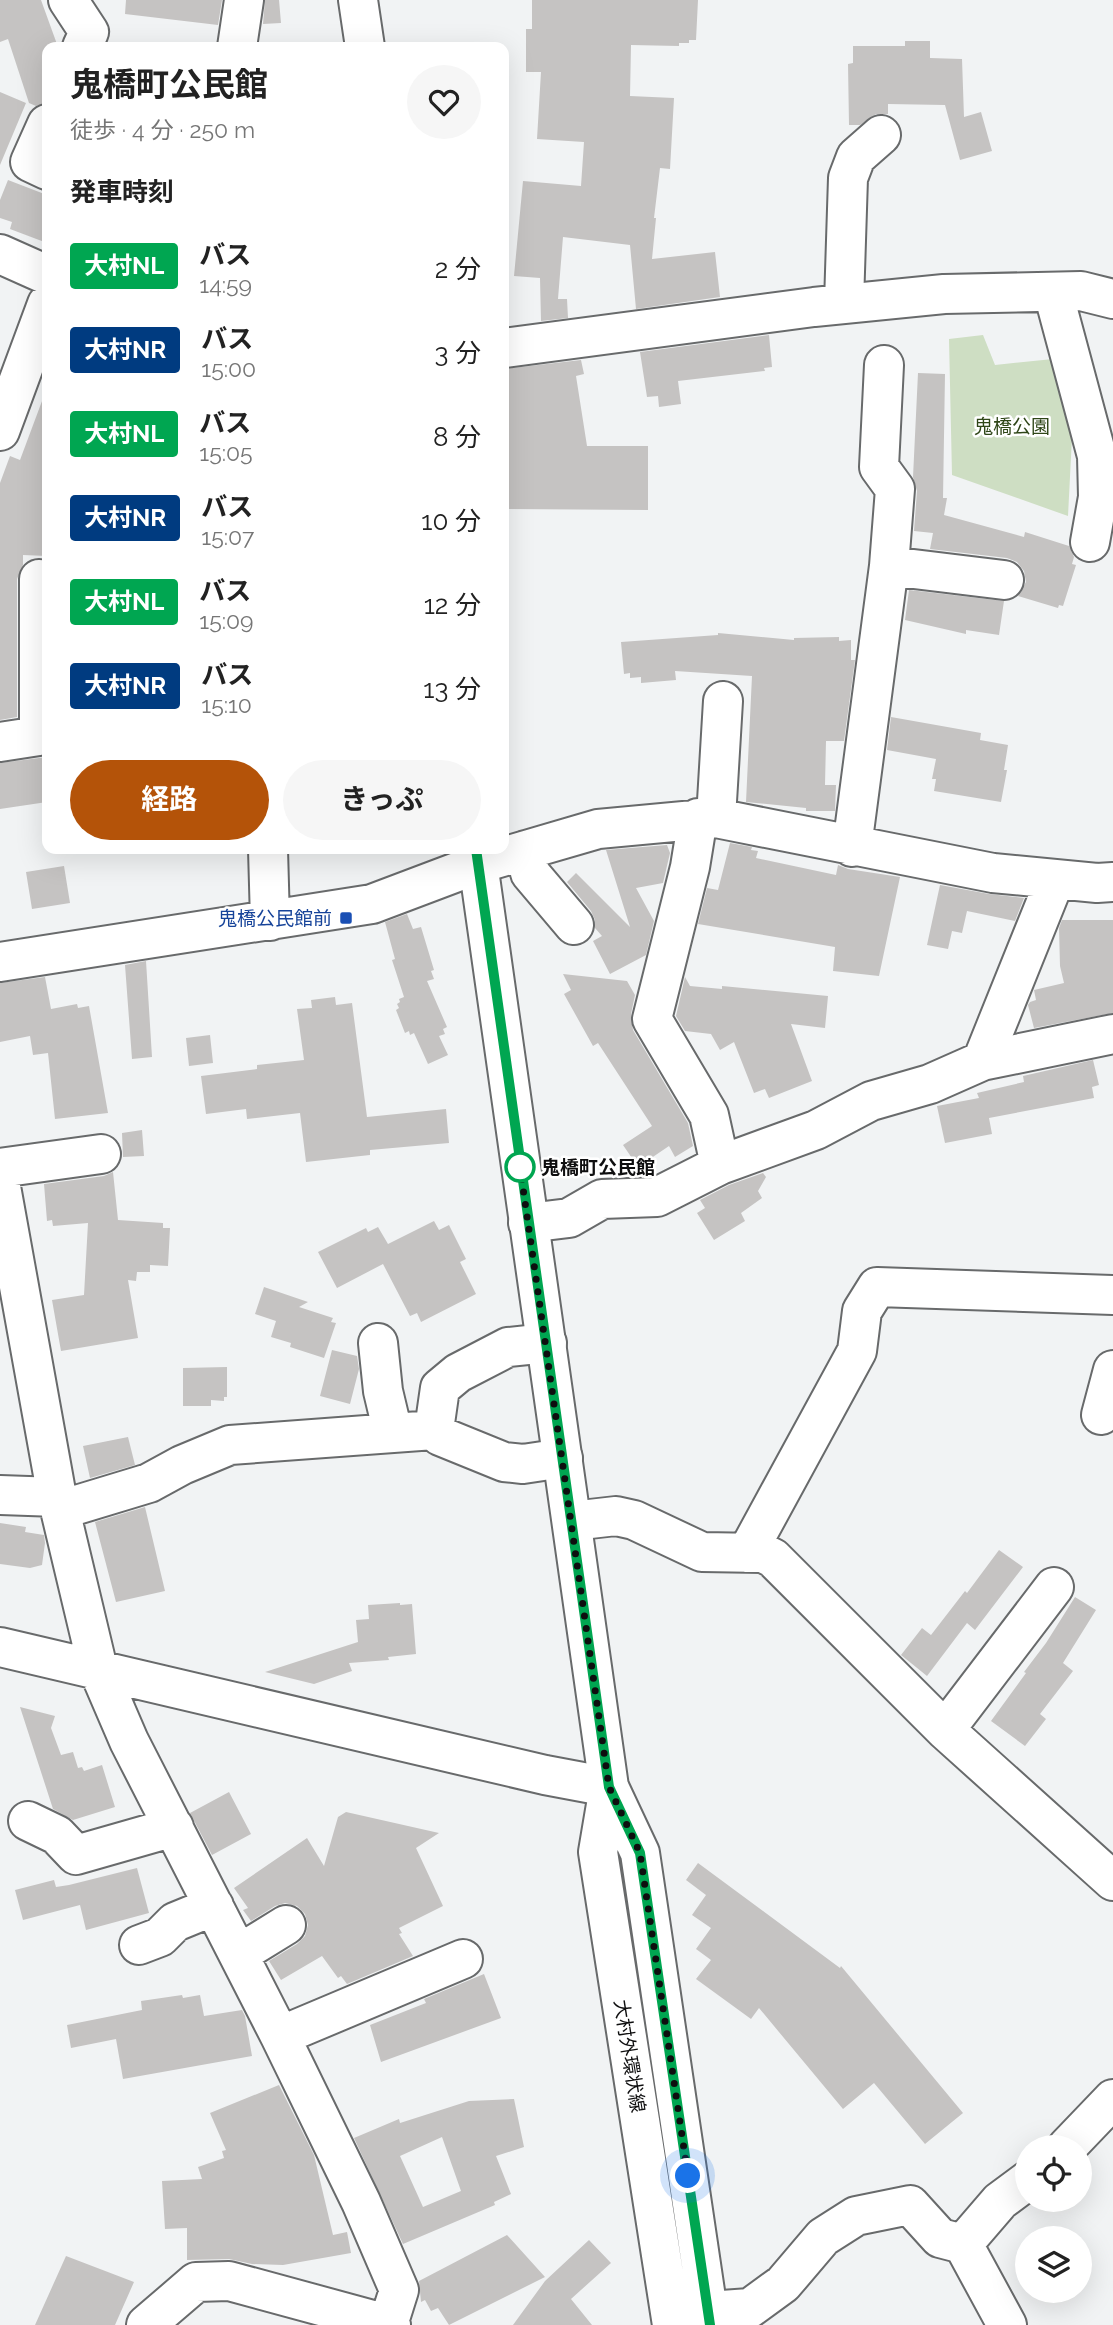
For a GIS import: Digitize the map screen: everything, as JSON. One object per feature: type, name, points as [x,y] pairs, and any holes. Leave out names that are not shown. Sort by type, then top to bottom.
[{"type":"street","points":[[68,0],[89,32],[84,42]]},
{"type":"street","points":[[238,42],[244,0]]},
{"type":"street","points":[[358,0],[364,42]]},
{"type":"street","points":[[42,135],[30,162],[42,168]]},
{"type":"street","points":[[844,303],[848,178],[856,157],[881,135]]},
{"type":"street","points":[[0,254],[42,273]]},
{"type":"street","points":[[509,347],[844,303],[944,294],[1081,291],[1113,299]]},
{"type":"street","points":[[1053,292],[1097,456],[1098,497],[1090,542]]},
{"type":"street","points":[[0,431],[42,318]]},
{"type":"street","points":[[852,847],[889,566],[895,488],[879,467],[884,365]]},
{"type":"street","points":[[889,566],[1004,580]]},
{"type":"street","points":[[39,579],[42,696]]},
{"type":"street","points":[[720,1165],[709,1115],[652,1019],[690,867],[707,818],[723,701]]},
{"type":"street","points":[[0,742],[42,735]]},
{"type":"street","points":[[509,852],[526,850],[598,829],[707,818],[993,873],[1055,880],[1113,882]]},
{"type":"street","points":[[526,850],[530,873],[574,925]]},
{"type":"street","points":[[268,854],[270,921]]},
{"type":"street","points":[[0,962],[372,904],[477,856]]},
{"type":"street","name":"大村外環状線","points":[[477,856],[609,1787],[640,1853],[709,2318]]},
{"type":"street","points":[[982,1061],[1055,880]]},
{"type":"street","points":[[528,1223],[569,1219],[602,1199],[657,1197],[720,1165],[816,1130],[871,1101],[930,1084],[982,1061],[1113,1034]]},
{"type":"street","points":[[0,1168],[101,1154]]},
{"type":"street","points":[[2,1204],[58,1503],[98,1669],[128,1741],[280,2036],[361,2202],[399,2290],[389,2324],[229,2281],[196,2282],[146,2325]]},
{"type":"street","points":[[747,1553],[857,1351],[862,1311],[877,1287],[1113,1295]]},
{"type":"street","points":[[378,1343],[383,1391],[393,1433]]},
{"type":"street","points":[[434,1430],[440,1388],[458,1373],[508,1347],[547,1343]]},
{"type":"street","points":[[1101,1415],[1113,1370]]},
{"type":"street","points":[[0,1495],[58,1503],[149,1483],[182,1465],[230,1445],[434,1430],[440,1436],[504,1462],[523,1464],[563,1458]]},
{"type":"street","points":[[572,1521],[616,1516],[635,1520],[702,1552],[763,1553],[773,1558],[945,1730],[1113,1881]]},
{"type":"street","points":[[945,1730],[1054,1587]]},
{"type":"street","points":[[0,1647],[609,1787]]},
{"type":"street","name":"大村外環状線","points":[[609,1787],[598,1852],[673,2325]]},
{"type":"street","points":[[28,1821],[57,1835],[76,1855],[174,1827]]},
{"type":"street","points":[[139,1945],[160,1937],[175,1922],[214,1906]]},
{"type":"street","points":[[239,1954],[286,1925]]},
{"type":"street","points":[[280,2036],[463,1959]]},
{"type":"street","points":[[1078,2135],[1113,2099]]},
{"type":"street","points":[[963,2244],[1000,2201],[1015,2190]]},
{"type":"street","points":[[709,2318],[750,2308],[783,2284],[823,2237],[856,2216],[910,2205],[940,2238],[963,2244],[1007,2325]]},
{"type":"green space","name":"鬼橋公園","points":[[983,335],[995,365],[1053,359],[1073,418],[1068,516],[952,475],[949,339]]},
{"type":"building","points":[[0,0],[41,0],[56,42],[42,42],[42,104],[36,106],[29,103],[8,39],[0,42]]},
{"type":"building","points":[[126,0],[222,0],[218,25],[125,14]]},
{"type":"building","points":[[265,0],[279,0],[281,23],[263,24]]},
{"type":"building","points":[[532,0],[698,0],[696,40],[679,43],[679,46],[631,45],[630,96],[674,98],[670,169],[660,168],[652,259],[715,252],[720,297],[636,309],[630,245],[563,237],[558,299],[567,299],[568,318],[541,321],[540,278],[514,276],[523,181],[581,186],[584,142],[537,139],[541,72],[526,72],[526,29],[532,29]]},
{"type":"building","points":[[905,41],[930,41],[930,58],[962,59],[964,117],[981,112],[992,151],[960,160],[945,105],[888,104],[888,114],[876,114],[860,125],[849,125],[848,64],[853,63],[853,46],[905,46]]},
{"type":"building","points":[[0,92],[26,103],[0,165]]},
{"type":"building","points":[[8,180],[42,193],[42,241],[10,229],[12,222],[0,218],[0,200]]},
{"type":"building","points":[[769,335],[772,367],[764,368],[765,371],[678,381],[681,404],[659,407],[658,396],[647,397],[640,352]]},
{"type":"building","points":[[581,360],[584,374],[576,376],[587,446],[648,446],[648,510],[509,509],[509,368]]},
{"type":"building","points":[[918,373],[945,374],[943,498],[947,498],[944,515],[1024,537],[1025,532],[1069,546],[1074,557],[1072,564],[1076,565],[1063,606],[1059,605],[1058,608],[1018,596],[1026,582],[1024,571],[1017,562],[1007,558],[930,549],[933,533],[914,531],[917,491],[913,477]]},
{"type":"building","points":[[42,401],[42,556],[23,555],[23,565],[17,579],[17,717],[0,720],[0,483],[10,456],[20,460]]},
{"type":"building","points":[[909,590],[1004,601],[999,635],[966,630],[966,634],[905,620]]},
{"type":"building","points":[[718,633],[794,640],[839,637],[839,641],[851,640],[851,660],[855,660],[844,741],[826,741],[825,785],[836,785],[835,811],[806,811],[806,808],[746,802],[752,676],[675,671],[676,680],[641,683],[641,677],[630,678],[630,673],[624,674],[621,642]]},
{"type":"building","points":[[891,717],[981,733],[980,740],[1008,745],[1001,802],[934,791],[936,779],[932,779],[936,759],[887,750]]},
{"type":"building","points":[[42,758],[42,803],[0,809],[0,763]]},
{"type":"building","points":[[730,843],[752,847],[751,850],[758,851],[756,858],[836,875],[838,865],[900,877],[879,976],[833,971],[835,947],[698,924],[707,888],[718,890]]},
{"type":"building","points":[[667,845],[670,853],[663,883],[636,888],[654,921],[646,955],[610,974],[593,941],[602,936],[595,928],[591,911],[567,882],[576,873],[630,927],[606,850]]},
{"type":"building","points":[[64,866],[70,903],[32,909],[26,872]]},
{"type":"building","points":[[940,885],[1024,898],[1015,921],[967,911],[962,933],[952,931],[948,949],[927,945]]},
{"type":"building","points":[[407,914],[413,929],[421,927],[434,970],[431,971],[434,979],[427,981],[447,1027],[443,1029],[445,1034],[439,1036],[448,1055],[428,1064],[414,1033],[405,1033],[396,1010],[399,1008],[399,999],[404,997],[392,960],[395,959],[385,922]]},
{"type":"building","points":[[1062,920],[1113,920],[1113,1013],[1034,1028],[1028,1005],[1036,1000],[1034,990],[1064,983],[1060,966],[1059,928]]},
{"type":"building","points":[[146,961],[152,1057],[132,1059],[125,965]]},
{"type":"building","points":[[563,974],[627,981],[635,995],[631,1014],[633,1030],[688,1123],[693,1146],[675,1157],[669,1146],[638,1167],[623,1145],[652,1126],[598,1043],[593,1046],[564,994],[571,990]]},
{"type":"building","points":[[45,977],[51,1009],[77,1004],[78,1008],[89,1006],[108,1113],[55,1119],[48,1053],[33,1055],[30,1036],[0,1042],[0,983]]},
{"type":"building","points":[[685,977],[690,986],[722,989],[722,986],[828,996],[825,1028],[791,1024],[812,1081],[769,1098],[765,1089],[754,1093],[734,1042],[720,1050],[711,1034],[685,1031],[676,1016]]},
{"type":"building","points":[[335,997],[336,1005],[352,1003],[367,1117],[446,1109],[449,1143],[370,1150],[370,1155],[306,1162],[300,1113],[247,1119],[246,1109],[206,1114],[201,1076],[257,1069],[257,1065],[304,1060],[297,1009],[312,1008],[311,1000]]},
{"type":"building","points":[[210,1035],[213,1063],[189,1066],[186,1038]]},
{"type":"building","points":[[1093,1060],[1099,1085],[1092,1087],[1094,1098],[989,1118],[992,1134],[945,1143],[937,1106],[979,1098],[977,1093],[1024,1082],[1023,1076]]},
{"type":"building","points":[[142,1130],[144,1156],[123,1157],[122,1133]]},
{"type":"building","points":[[113,1172],[118,1220],[163,1223],[163,1228],[170,1228],[168,1266],[150,1265],[150,1272],[137,1272],[136,1281],[128,1280],[138,1338],[61,1351],[52,1300],[84,1295],[88,1223],[53,1226],[52,1220],[47,1221],[44,1184],[104,1176]]},
{"type":"building","points":[[763,1173],[766,1177],[758,1191],[762,1198],[741,1213],[745,1221],[714,1240],[697,1213],[705,1208],[700,1200],[729,1185]]},
{"type":"building","points":[[434,1221],[439,1230],[449,1225],[466,1259],[460,1262],[476,1294],[421,1322],[417,1313],[410,1316],[383,1264],[337,1288],[318,1252],[366,1228],[368,1232],[378,1227],[388,1244]]},
{"type":"building","points":[[264,1287],[308,1302],[299,1307],[333,1318],[331,1322],[336,1323],[324,1358],[290,1347],[291,1343],[271,1337],[276,1321],[255,1314]]},
{"type":"building","points":[[332,1350],[357,1356],[359,1369],[350,1404],[320,1396]]},
{"type":"building","points":[[227,1367],[227,1397],[224,1397],[224,1401],[211,1400],[211,1406],[183,1406],[183,1368]]},
{"type":"building","points":[[128,1437],[135,1465],[90,1478],[83,1446]]},
{"type":"building","points":[[145,1507],[165,1591],[116,1602],[95,1522]]},
{"type":"building","points":[[0,1523],[26,1527],[25,1532],[44,1535],[42,1565],[30,1568],[0,1564]]},
{"type":"building","points":[[999,1550],[1023,1567],[975,1630],[967,1623],[927,1676],[901,1655],[922,1628],[931,1635]]},
{"type":"building","points":[[1075,1597],[1096,1610],[1063,1663],[1073,1671],[1040,1714],[1046,1719],[1025,1746],[991,1721]]},
{"type":"building","points":[[412,1604],[416,1654],[388,1657],[389,1660],[349,1663],[352,1671],[314,1684],[265,1672],[358,1642],[356,1620],[369,1619],[368,1605]]},
{"type":"building","points":[[20,1707],[55,1716],[51,1728],[61,1755],[73,1752],[78,1768],[82,1767],[84,1771],[102,1765],[115,1807],[73,1820],[53,1809]]},
{"type":"building","points":[[229,1792],[251,1834],[212,1855],[190,1813]]},
{"type":"building","points":[[346,1812],[439,1833],[416,1848],[443,1906],[399,1928],[402,1933],[399,1934],[413,1956],[347,1984],[341,1976],[338,1978],[322,1956],[281,1980],[269,1961],[305,1936],[308,1925],[305,1914],[297,1906],[285,1903],[251,1921],[243,1910],[248,1908],[234,1888],[307,1838],[324,1866],[338,1817]]},
{"type":"building","points":[[698,1863],[840,1968],[841,1966],[963,2113],[925,2144],[874,2083],[843,2109],[759,2008],[751,2019],[696,1979],[711,1960],[696,1949],[711,1928],[692,1915],[706,1895],[686,1880]]},
{"type":"building","points":[[137,1868],[149,1913],[86,1930],[80,1905],[23,1920],[15,1890],[54,1880],[56,1887],[69,1885]]},
{"type":"building","points":[[484,1974],[501,2018],[381,2062],[370,2025],[426,2003],[424,1999]]},
{"type":"building","points":[[182,1995],[183,1998],[200,1995],[204,2016],[242,2010],[252,2056],[123,2079],[116,2039],[71,2048],[67,2025],[142,2010],[141,2001]]},
{"type":"building","points":[[279,2085],[314,2155],[333,2235],[347,2232],[351,2253],[283,2265],[252,2264],[229,2259],[187,2260],[187,2228],[165,2229],[162,2181],[202,2179],[198,2167],[224,2158],[222,2151],[226,2150],[210,2113]]},
{"type":"building","points":[[514,2099],[524,2147],[496,2156],[511,2194],[494,2202],[495,2205],[403,2244],[354,2138],[399,2119],[400,2123],[469,2101]],"holes":[[[442,2137],[461,2191],[423,2207],[400,2156]]]},
{"type":"building","points":[[507,2235],[545,2277],[449,2325],[438,2308],[431,2311],[425,2300],[421,2302],[419,2281]]},
{"type":"building","points":[[589,2240],[611,2263],[571,2299],[592,2325],[513,2325],[545,2281]]},
{"type":"building","points":[[66,2256],[134,2282],[115,2325],[35,2325]]},
{"type":"bus line","name":"大村NL","points":[[477,854],[609,1787],[640,1853],[710,2325]]},
{"type":"place","name":"鬼橋公民館前","points":[[346,918]]},
{"type":"place","name":"鬼橋町公民館","points":[[520,1167]]},
{"type":"route","points":[[520,1167],[609,1787],[640,1853],[688,2176]]}]
